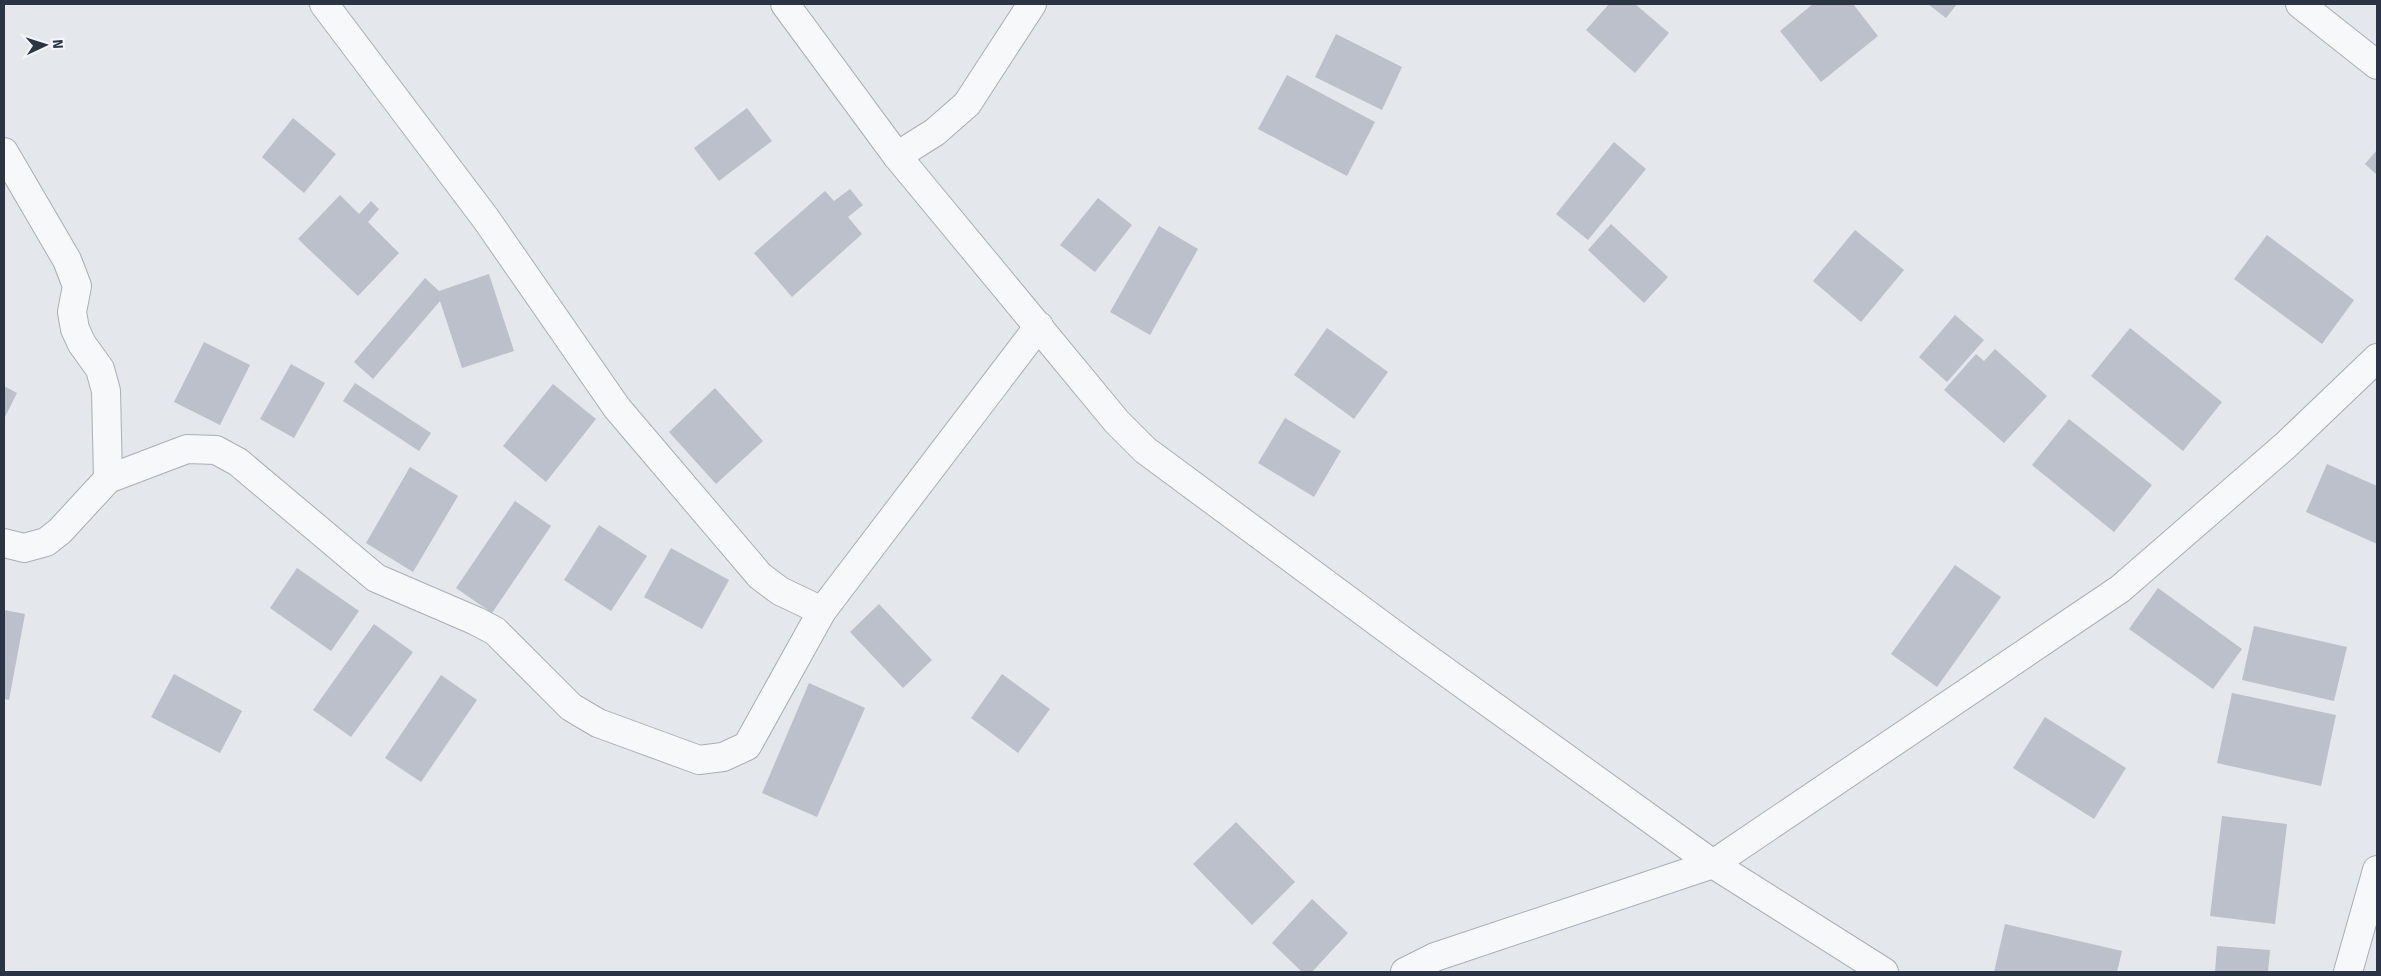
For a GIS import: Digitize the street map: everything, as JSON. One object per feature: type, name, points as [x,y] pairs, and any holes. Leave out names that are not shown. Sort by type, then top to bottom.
[{"type":"street","points":[[324,4],[486,219],[617,408],[760,576],[780,591],[822,611]]},
{"type":"street","points":[[786,4],[897,156],[1117,422],[1144,450],[1410,646],[1713,864],[1884,972]]},
{"type":"street","points":[[897,156],[935,132],[967,104],[1032,4]]},
{"type":"street","points":[[2300,4],[2377,65]]},
{"type":"street","points":[[4,152],[68,260],[77,286],[72,312],[75,329],[100,369],[106,391],[108,479]]},
{"type":"street","points":[[4,543],[24,548],[46,542],[60,531],[108,479],[187,449],[216,450],[238,462],[376,578],[476,620],[495,631],[571,707],[598,724],[699,760],[724,757],[747,746],[822,611],[1039,326]]},
{"type":"street","points":[[1405,972],[1435,957],[1713,864],[2120,589],[2286,445],[2377,358]]},
{"type":"street","points":[[2348,972],[2377,870]]},
{"type":"building","points":[[1609,4],[1635,4],[1669,33],[1635,73],[1586,30]]},
{"type":"building","points":[[1813,4],[1853,4],[1878,36],[1821,82],[1780,31]]},
{"type":"building","points":[[1928,4],[1957,4],[1946,18]]},
{"type":"building","points":[[1336,34],[1402,67],[1382,110],[1315,77]]},
{"type":"building","points":[[1287,75],[1375,122],[1347,176],[1258,129]]},
{"type":"building","points":[[747,108],[772,141],[719,181],[694,148]]},
{"type":"building","points":[[293,118],[336,154],[304,193],[262,157]]},
{"type":"building","points":[[1614,142],[1646,169],[1588,240],[1556,214]]},
{"type":"building","points":[[2377,150],[2377,175],[2365,164]]},
{"type":"building","points":[[850,189],[863,205],[848,217],[862,234],[792,297],[754,253],[825,191],[834,201]]},
{"type":"building","points":[[340,195],[359,214],[371,201],[379,209],[368,222],[399,253],[358,296],[298,239]]},
{"type":"building","points":[[1098,198],[1132,225],[1095,272],[1060,245]]},
{"type":"building","points":[[1611,224],[1668,277],[1644,303],[1588,250]]},
{"type":"building","points":[[1159,226],[1198,249],[1150,335],[1110,312]]},
{"type":"building","points":[[1855,230],[1904,270],[1861,322],[1813,281]]},
{"type":"building","points":[[2267,235],[2354,300],[2322,344],[2234,279]]},
{"type":"building","points":[[489,274],[514,351],[462,368],[440,301],[373,379],[354,362],[425,278],[439,291]]},
{"type":"building","points":[[1955,315],[1984,340],[1947,382],[1919,357]]},
{"type":"building","points":[[1327,328],[1388,372],[1354,419],[1294,375]]},
{"type":"building","points":[[2130,328],[2222,402],[2183,451],[2091,376]]},
{"type":"building","points":[[204,342],[250,365],[220,425],[174,402]]},
{"type":"building","points":[[1995,349],[2047,396],[2004,443],[1944,390],[1976,354],[1984,361]]},
{"type":"building","points":[[291,364],[325,383],[294,438],[260,419]]},
{"type":"building","points":[[355,383],[431,433],[419,451],[343,401]]},
{"type":"building","points":[[553,384],[596,419],[546,482],[503,446]]},
{"type":"building","points":[[4,386],[17,393],[4,419]]},
{"type":"building","points":[[715,388],[763,441],[716,484],[669,432]]},
{"type":"building","points":[[1285,418],[1341,451],[1314,497],[1258,463]]},
{"type":"building","points":[[2069,419],[2152,485],[2114,532],[2032,465]]},
{"type":"building","points":[[2327,464],[2377,486],[2377,544],[2306,512]]},
{"type":"building","points":[[410,467],[458,496],[413,572],[366,543]]},
{"type":"building","points":[[515,501],[551,526],[492,613],[456,588]]},
{"type":"building","points":[[599,525],[647,556],[611,611],[564,580]]},
{"type":"building","points":[[671,548],[729,580],[702,629],[644,597]]},
{"type":"building","points":[[1955,565],[2001,597],[1937,687],[1891,654]]},
{"type":"building","points":[[297,568],[359,611],[331,651],[270,608]]},
{"type":"building","points":[[2158,588],[2242,649],[2213,689],[2129,629]]},
{"type":"building","points":[[879,604],[932,660],[903,688],[850,632]]},
{"type":"building","points":[[4,610],[25,614],[9,700],[4,699]]},
{"type":"building","points":[[374,624],[413,652],[351,737],[313,710]]},
{"type":"building","points":[[2254,626],[2347,647],[2334,701],[2242,680]]},
{"type":"building","points":[[174,674],[242,711],[220,753],[151,717]]},
{"type":"building","points":[[1002,674],[1050,709],[1018,753],[971,718]]},
{"type":"building","points":[[441,675],[477,700],[421,782],[385,758]]},
{"type":"building","points":[[809,683],[865,708],[817,817],[762,793]]},
{"type":"building","points":[[2232,693],[2336,715],[2321,786],[2217,763]]},
{"type":"building","points":[[2045,717],[2126,768],[2094,819],[2013,768]]},
{"type":"building","points":[[2222,816],[2287,824],[2275,924],[2210,916]]},
{"type":"building","points":[[1236,822],[1295,882],[1252,925],[1193,864]]},
{"type":"building","points":[[1312,899],[1348,933],[1312,972],[1302,972],[1272,943]]},
{"type":"building","points":[[2005,924],[2122,951],[2117,972],[1994,972]]},
{"type":"building","points":[[2217,946],[2270,950],[2268,972],[2215,972]]}]
